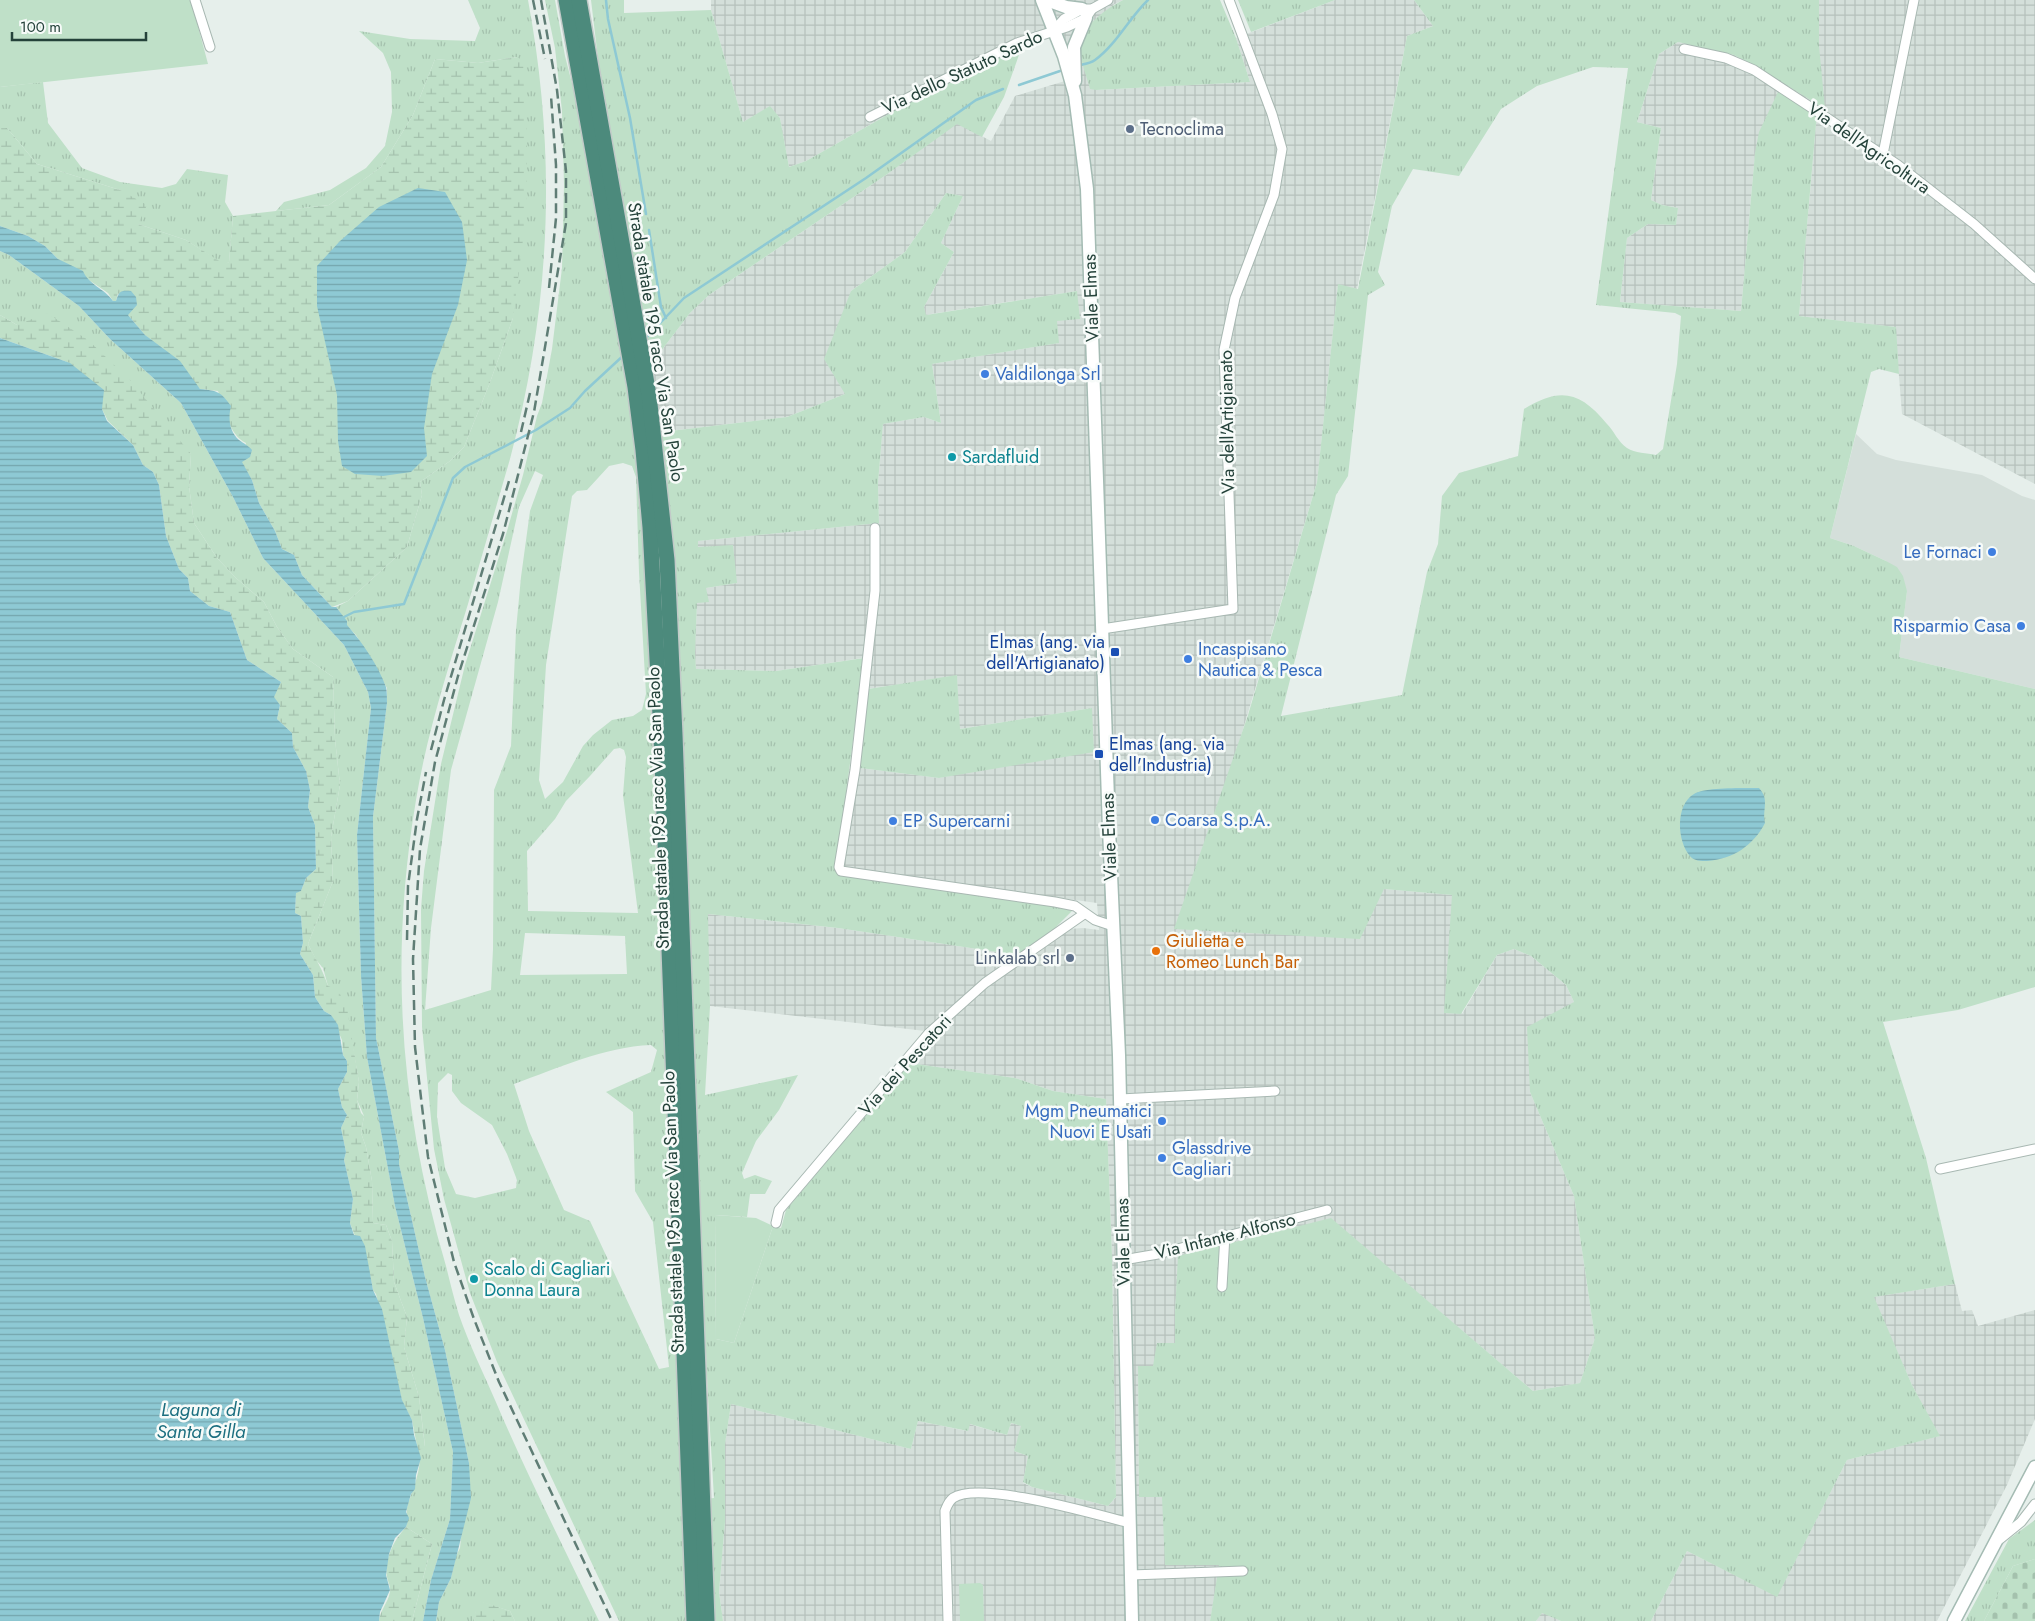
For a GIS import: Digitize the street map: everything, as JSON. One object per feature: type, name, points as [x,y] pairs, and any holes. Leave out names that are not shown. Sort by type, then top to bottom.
[{"type":"highway","name":"Strada statale 195 racc Via San Paolo","points":[[566,0],[595,130]]},
{"type":"highway","name":"Strada statale 195 racc Via San Paolo","points":[[579,0],[584,28],[595,130],[635,387],[650,450],[667,560],[675,726],[696,1500],[694,1621]]},
{"type":"highway","points":[[584,28],[588,12],[587,0]]},
{"type":"highway","name":"Strada statale 195 racc Via San Paolo","points":[[696,1500],[707,1621]]},
{"type":"main road","name":"Viale Elmas","points":[[1042,0],[1055,29],[1075,96],[1084,158],[1089,232],[1120,1099],[1132,1621]]},
{"type":"main road","points":[[1047,0],[1087,12],[1074,47],[1075,96]]},
{"type":"main road","points":[[1954,1621],[2035,1467]]},
{"type":"street","points":[[195,0],[210,47]]},
{"type":"street","points":[[1055,29],[1067,27],[1087,12],[1108,0]]},
{"type":"street","name":"Via dell'Artigianato","points":[[1102,629],[1233,609],[1224,350],[1235,298],[1274,195],[1282,149],[1272,114],[1229,0]]},
{"type":"street","points":[[1883,154],[1914,0]]},
{"type":"street","name":"Via dello Statuto Sardo","points":[[870,116],[1017,42],[1055,29]]},
{"type":"street","name":"Via dell'Agricoltura","points":[[1684,49],[1726,58],[1754,70],[1883,154],[1974,224],[2035,279]]},
{"type":"street","points":[[875,528],[874,591],[855,770],[839,867],[841,871],[1075,906],[1095,920],[1113,926]]},
{"type":"street","name":"Via dei Pescatori","points":[[776,1222],[779,1210],[929,1033],[985,983],[1084,914]]},
{"type":"street","points":[[1120,1099],[1275,1091]]},
{"type":"street","points":[[1940,1168],[2035,1149]]},
{"type":"street","name":"Via Infante Alfonso","points":[[1124,1260],[1158,1254],[1327,1210]]},
{"type":"street","points":[[1222,1288],[1225,1236]]},
{"type":"street","points":[[948,1621],[946,1511],[948,1504],[959,1495],[1000,1493],[1130,1523]]},
{"type":"street","points":[[1995,1542],[2021,1522],[2035,1504]]},
{"type":"street","points":[[1131,1575],[1243,1571]]},
{"type":"shaded area","points":[[711,0],[1123,0],[1113,5],[1096,90],[1250,82],[1236,38],[1335,0],[1414,0],[1433,26],[1407,36],[1357,289],[1338,285],[1317,482],[1238,746],[1384,889],[1452,895],[1462,1014],[1497,955],[1514,949],[1531,956],[1566,985],[1574,1002],[1530,1092],[1574,1196],[1595,1338],[1580,1383],[1533,1391],[1331,1219],[1179,1256],[1175,1343],[1153,1366],[1138,1366],[1139,1497],[1162,1497],[1220,1564],[1210,1621],[723,1621],[719,1592],[725,1522],[725,1444],[731,1404],[911,1449],[918,1421],[967,1431],[969,1424],[1007,1435],[1011,1423],[1022,1426],[1014,1451],[1028,1456],[1023,1483],[1032,1487],[1108,1506],[1116,1497],[1112,1256],[1106,1099],[1053,1091],[1015,1078],[909,1063],[934,1032],[710,1006],[707,914],[838,928],[1017,955],[1053,930],[1083,928],[1099,930],[1097,903],[843,868],[860,768],[939,778],[974,771],[1092,708],[959,729],[957,676],[859,690],[863,658],[776,671],[696,669],[695,653],[697,603],[706,588],[737,583],[698,547],[698,541],[879,523],[878,483],[883,424],[924,417],[941,423],[932,364],[1058,343],[1056,321],[1077,291],[925,315],[924,307],[954,252],[941,243],[963,196],[946,193],[905,252],[851,291],[845,394],[787,417],[662,432],[653,367],[662,365],[661,351],[690,313],[709,295],[886,175],[957,123],[991,141],[1015,96],[1065,81],[1051,40],[1047,38],[1015,49],[936,90],[926,93],[806,161],[789,167],[780,118],[770,107],[743,122],[711,10]]},
{"type":"shaded area","points":[[1819,0],[2035,0],[2035,484],[1902,414],[1895,327],[1799,316],[1817,114],[1755,153],[1741,311],[1620,302],[1627,238],[1648,224],[1676,225],[1678,208],[1662,205],[1651,200],[1661,128],[1637,122],[1659,54],[1678,42],[1734,55],[1761,69],[1819,46]]},
{"type":"shaded area","points":[[1856,434],[1877,454],[1896,460],[1982,475],[2022,496],[2035,500],[2035,689],[1899,657],[1907,591],[1886,561],[1854,546],[1830,538]]},
{"type":"shaded area","points":[[1955,1284],[1962,1311],[1972,1310],[1978,1326],[2035,1310],[2035,1419],[2007,1485],[1937,1621],[1651,1621],[1687,1551],[1777,1596],[1847,1460],[1939,1436],[1912,1385],[1873,1297]]},
{"type":"shaded area","points":[[1542,1612],[1561,1621],[1536,1621]]},
{"type":"green space","points":[[0,0],[191,0],[208,64],[0,87]]},
{"type":"green space","points":[[468,0],[528,0],[543,116],[546,173],[545,230],[534,344],[524,401],[510,459],[432,726],[416,800],[403,918],[401,977],[404,1034],[409,1092],[418,1150],[430,1208],[459,1315],[520,1456],[599,1621],[515,1621],[510,1611],[478,1601],[474,1621],[436,1621],[439,1602],[451,1578],[456,1556],[460,1548],[469,1463],[445,1350],[425,1277],[399,1164],[399,1151],[376,1038],[373,817],[387,703],[387,688],[356,635],[346,625],[346,621],[336,607],[348,601],[407,547],[422,495],[420,482],[450,461],[464,447],[513,318],[517,57],[478,63],[435,59],[413,115],[381,167],[329,205],[276,211],[284,202],[330,190],[366,168],[385,146],[392,112],[391,72],[383,53],[359,31],[410,39],[475,41],[480,28]]},
{"type":"green space","points":[[545,0],[555,0],[565,56],[579,111],[602,92],[591,0],[624,0],[624,13],[711,10],[743,122],[770,106],[780,118],[789,167],[806,161],[926,93],[936,90],[1015,49],[1020,52],[1004,97],[982,137],[957,124],[886,175],[709,295],[690,313],[661,351],[662,365],[653,367],[662,432],[787,417],[845,394],[824,359],[851,291],[905,252],[946,193],[963,196],[941,243],[954,252],[924,307],[926,315],[1077,291],[1080,319],[1057,321],[1059,343],[932,364],[941,423],[924,417],[883,424],[878,483],[879,523],[698,541],[698,547],[733,545],[737,583],[706,588],[709,602],[697,603],[695,653],[696,669],[776,671],[864,658],[836,869],[840,875],[1060,907],[1072,911],[1053,930],[1017,955],[838,928],[708,914],[710,1006],[705,1095],[798,1075],[779,1110],[756,1141],[742,1173],[744,1179],[755,1175],[772,1181],[765,1194],[750,1194],[747,1217],[715,1215],[716,1339],[734,1343],[773,1226],[781,1228],[786,1210],[909,1063],[1015,1078],[1053,1091],[1106,1099],[1112,1256],[1116,1497],[1108,1506],[1032,1487],[1023,1482],[1028,1456],[1014,1451],[1021,1426],[1011,1423],[1007,1435],[970,1424],[968,1431],[918,1421],[911,1449],[731,1404],[725,1444],[725,1522],[719,1592],[723,1621],[619,1621],[497,1362],[470,1293],[444,1199],[434,1149],[422,1027],[421,909],[424,871],[441,764],[465,665],[523,475],[537,416],[542,403],[552,349],[562,268],[564,185],[562,111],[555,48]],"holes":[[[636,451],[664,453],[669,516],[714,1498],[686,1501],[670,1103],[664,1040],[660,933],[662,927],[654,695]],[[623,463],[632,466],[636,477],[646,694],[642,710],[633,716],[612,720],[593,735],[583,746],[563,782],[545,799],[539,780],[546,665],[572,496],[577,491],[587,490],[609,466]],[[535,471],[543,475],[530,511],[521,577],[516,630],[511,746],[494,790],[491,990],[425,1010],[431,928],[451,770],[498,602],[519,507]],[[620,748],[624,750],[626,757],[623,795],[638,913],[528,911],[527,851],[555,819],[566,801],[614,749]],[[525,933],[625,936],[627,974],[520,975]],[[651,1045],[657,1050],[651,1072],[606,1092],[633,1112],[635,1191],[653,1222],[669,1367],[659,1369],[590,1221],[564,1210],[529,1131],[514,1084],[581,1059],[616,1050]],[[448,1073],[452,1075],[452,1091],[461,1103],[492,1125],[507,1154],[517,1180],[516,1188],[475,1198],[456,1194],[445,1168],[437,1117],[438,1083]]]},
{"type":"green space","points":[[1123,0],[1220,0],[1236,38],[1250,82],[1090,89],[1083,67],[1081,46],[1083,37],[1087,29],[1100,15]]},
{"type":"green space","points":[[1238,0],[1335,0],[1251,32]]},
{"type":"green space","points":[[1414,0],[1819,0],[1819,46],[1825,109],[1761,69],[1734,55],[1678,42],[1659,54],[1637,122],[1661,128],[1651,200],[1662,205],[1678,208],[1676,225],[1648,224],[1627,238],[1620,302],[1741,311],[1755,153],[1759,132],[1778,92],[1817,113],[1799,316],[1896,327],[1899,374],[1879,369],[1871,372],[1830,538],[1854,546],[1886,561],[1897,567],[1903,576],[1907,591],[1899,657],[2035,689],[2035,987],[1958,1010],[1883,1022],[1926,1158],[1955,1284],[1874,1297],[1912,1385],[1940,1436],[1847,1460],[1777,1597],[1687,1551],[1651,1621],[1561,1621],[1542,1613],[1536,1621],[1210,1621],[1219,1565],[1165,1565],[1162,1497],[1139,1497],[1138,1366],[1153,1366],[1157,1343],[1175,1343],[1178,1256],[1331,1218],[1533,1391],[1580,1383],[1595,1338],[1574,1196],[1530,1092],[1527,1027],[1574,1002],[1566,985],[1531,956],[1514,949],[1497,955],[1461,1014],[1444,1013],[1452,895],[1384,889],[1360,939],[1174,929],[1248,715],[1317,482],[1338,284],[1358,289],[1407,36],[1433,26]],"holes":[[[1593,67],[1628,68],[1596,305],[1675,313],[1681,316],[1677,364],[1663,449],[1656,455],[1630,450],[1621,443],[1610,427],[1588,405],[1569,396],[1548,397],[1524,409],[1518,456],[1459,473],[1442,496],[1438,544],[1427,572],[1402,695],[1281,716],[1336,495],[1348,476],[1368,295],[1385,285],[1378,272],[1392,206],[1413,169],[1459,176],[1501,109],[1537,86]]]},
{"type":"green space","points":[[517,57],[523,61],[527,140],[526,216],[513,318],[464,447],[450,461],[420,482],[422,495],[407,547],[348,601],[332,607],[302,575],[294,555],[282,549],[275,531],[259,503],[252,480],[241,462],[246,443],[235,434],[231,427],[218,391],[200,389],[145,335],[128,315],[118,293],[116,301],[113,301],[108,293],[58,259],[45,246],[28,236],[0,226],[0,128],[7,128],[37,164],[120,190],[147,205],[138,224],[186,240],[224,264],[229,262],[233,216],[329,205],[381,167],[413,115],[435,59],[478,63]]},
{"type":"green space","points":[[43,82],[48,123],[82,168],[120,182],[162,188],[176,184],[187,169],[228,175],[225,202],[233,216],[229,262],[224,265],[186,240],[138,224],[120,190],[37,164],[7,128],[0,128],[0,87]]},
{"type":"green space","points":[[0,251],[9,255],[79,306],[110,339],[181,403],[233,497],[263,558],[344,645],[368,692],[371,708],[357,835],[361,976],[367,1057],[395,1206],[423,1318],[453,1452],[450,1519],[431,1580],[423,1621],[412,1621],[432,1544],[406,1527],[407,1508],[418,1472],[418,1451],[425,1446],[419,1397],[404,1347],[407,1317],[394,1282],[392,1241],[386,1225],[373,1223],[372,1181],[366,1147],[361,1133],[364,1116],[357,1100],[359,1082],[350,1031],[328,986],[323,968],[316,960],[308,944],[333,881],[331,837],[340,785],[335,739],[333,677],[293,649],[277,627],[264,602],[236,578],[217,558],[194,523],[189,486],[191,454],[17,325],[0,315]]},
{"type":"green space","points":[[47,313],[88,340],[130,380],[191,454],[189,486],[194,523],[217,558],[236,578],[264,602],[277,627],[293,649],[333,677],[335,739],[340,785],[331,837],[333,881],[308,944],[328,986],[338,990],[347,1008],[359,1082],[357,1100],[361,1113],[364,1116],[361,1133],[366,1147],[372,1181],[373,1223],[386,1225],[392,1241],[394,1282],[407,1317],[404,1347],[419,1397],[425,1447],[418,1451],[412,1420],[402,1401],[376,1294],[350,1223],[353,1199],[344,1160],[346,1152],[341,1128],[347,1115],[342,1107],[338,1089],[347,1072],[347,1061],[343,1055],[342,1040],[331,1015],[324,1011],[315,997],[313,975],[300,954],[303,943],[301,916],[295,913],[296,892],[301,891],[306,878],[316,869],[315,825],[308,807],[310,790],[306,771],[293,747],[292,733],[277,719],[280,705],[273,697],[281,682],[247,660],[230,612],[209,606],[190,591],[188,578],[179,569],[166,536],[159,485],[153,472],[143,465],[133,445],[108,421],[102,409],[70,363],[0,338],[0,315],[17,325]]},
{"type":"green space","points":[[957,675],[960,729],[1092,708],[1094,752],[939,778],[860,768],[868,689]]},
{"type":"green space","points":[[715,1215],[756,1218],[773,1226],[734,1343],[716,1339]]},
{"type":"green space","points":[[2035,1520],[2035,1559],[2013,1566],[1984,1621],[1965,1621],[2009,1539]]},
{"type":"green space","points":[[406,1527],[432,1544],[412,1621],[379,1621],[390,1592],[386,1570],[387,1563],[394,1544]]},
{"type":"green space","points":[[2035,1559],[2035,1621],[1984,1621],[2013,1566]]},
{"type":"green space","points":[[980,1583],[983,1585],[984,1621],[960,1621],[959,1584]]},
{"type":"green space","points":[[477,1600],[510,1611],[515,1621],[474,1621]]},
{"type":"water","points":[[418,188],[445,192],[462,222],[467,260],[458,305],[432,374],[424,428],[427,456],[411,472],[383,476],[355,474],[342,466],[338,441],[337,395],[317,306],[317,266],[340,241],[379,207]]},
{"type":"water","points":[[0,226],[28,236],[45,246],[58,259],[83,271],[85,276],[113,301],[116,301],[121,292],[131,291],[136,297],[137,305],[128,315],[145,335],[180,361],[200,389],[218,393],[227,401],[231,406],[230,420],[233,433],[252,450],[250,457],[242,462],[252,480],[259,503],[275,531],[282,549],[294,555],[302,575],[332,607],[336,607],[347,621],[347,625],[374,662],[386,687],[387,703],[373,817],[376,1038],[399,1151],[399,1164],[425,1277],[445,1350],[469,1463],[471,1498],[451,1578],[439,1602],[436,1621],[423,1621],[431,1580],[450,1519],[453,1452],[423,1318],[395,1206],[367,1057],[361,976],[357,835],[371,708],[368,692],[344,645],[263,558],[233,497],[181,403],[110,339],[79,306],[9,255],[0,251]]},
{"type":"water","name":"Laguna di Santa Gilla","points":[[0,338],[70,363],[104,390],[102,409],[107,421],[133,445],[143,465],[153,472],[159,485],[166,536],[179,569],[188,578],[190,591],[209,606],[230,612],[247,660],[281,682],[274,697],[280,705],[277,719],[292,733],[293,747],[306,771],[310,790],[308,807],[315,825],[316,869],[306,878],[301,891],[296,893],[295,913],[301,916],[303,943],[300,954],[313,975],[315,997],[324,1011],[331,1015],[338,1025],[343,1055],[347,1061],[347,1072],[338,1089],[342,1107],[347,1115],[341,1128],[346,1152],[344,1160],[353,1199],[350,1223],[354,1235],[360,1236],[365,1246],[373,1290],[382,1309],[402,1400],[412,1420],[414,1435],[421,1458],[416,1475],[415,1489],[411,1494],[406,1512],[409,1518],[406,1527],[395,1538],[389,1554],[386,1575],[390,1590],[380,1612],[379,1621],[0,1621]]},
{"type":"water","points":[[1759,788],[1765,801],[1765,823],[1755,838],[1734,854],[1716,860],[1707,861],[1692,858],[1682,842],[1680,824],[1681,814],[1688,799],[1694,794],[1706,790]]},
{"type":"waterway","points":[[606,0],[608,19],[630,118],[646,214]]},
{"type":"waterway","points":[[1080,65],[1092,62],[1103,54],[1148,0]]},
{"type":"waterway","points":[[1019,85],[1060,71]]},
{"type":"waterway","points":[[645,339],[684,298],[866,178],[976,100],[1003,89]]},
{"type":"waterway","points":[[649,230],[661,307],[666,318]]},
{"type":"waterway","points":[[340,619],[354,612],[404,604],[453,478],[465,467],[536,430],[570,408],[585,391],[625,354]]},
{"type":"railway","points":[[533,0],[545,59]]},
{"type":"railway","points":[[541,0],[557,90],[566,171],[566,223],[534,412],[503,534],[458,676],[435,762],[420,849],[413,959],[415,1047],[428,1157],[454,1262],[499,1382],[612,1621]]},
{"type":"railway","points":[[549,288],[556,218],[556,165],[551,96]]},
{"type":"railway","points":[[521,432],[530,393]]},
{"type":"railway","points":[[431,750],[509,481]]},
{"type":"railway","points":[[407,940],[408,886],[417,819],[426,772]]},
{"type":"place","name":"Tecnoclima","points":[[1130,129]]},
{"type":"place","name":"Valdilonga Srl","points":[[985,374]]},
{"type":"place","name":"Sardafluid","points":[[952,457]]},
{"type":"place","name":"Le Fornaci","points":[[1992,552]]},
{"type":"place","name":"Risparmio Casa","points":[[2021,626]]},
{"type":"place","name":"Elmas (ang. via dell'Artigianato)","points":[[1115,652]]},
{"type":"place","name":"Incaspisano Nautica & Pesca","points":[[1188,659]]},
{"type":"place","name":"Elmas (ang. via dell'Industria)","points":[[1099,754]]},
{"type":"place","name":"Coarsa S.p.A.","points":[[1155,820]]},
{"type":"place","name":"EP Supercarni","points":[[893,821]]},
{"type":"place","name":"Giulietta e Romeo Lunch Bar","points":[[1156,951]]},
{"type":"place","name":"Linkalab srl","points":[[1070,958]]},
{"type":"place","name":"Mgm Pneumatici Nuovi E Usati","points":[[1162,1121]]},
{"type":"place","name":"Glassdrive Cagliari","points":[[1162,1158]]},
{"type":"place","name":"Scalo di Cagliari Donna Laura","points":[[474,1279]]}]
